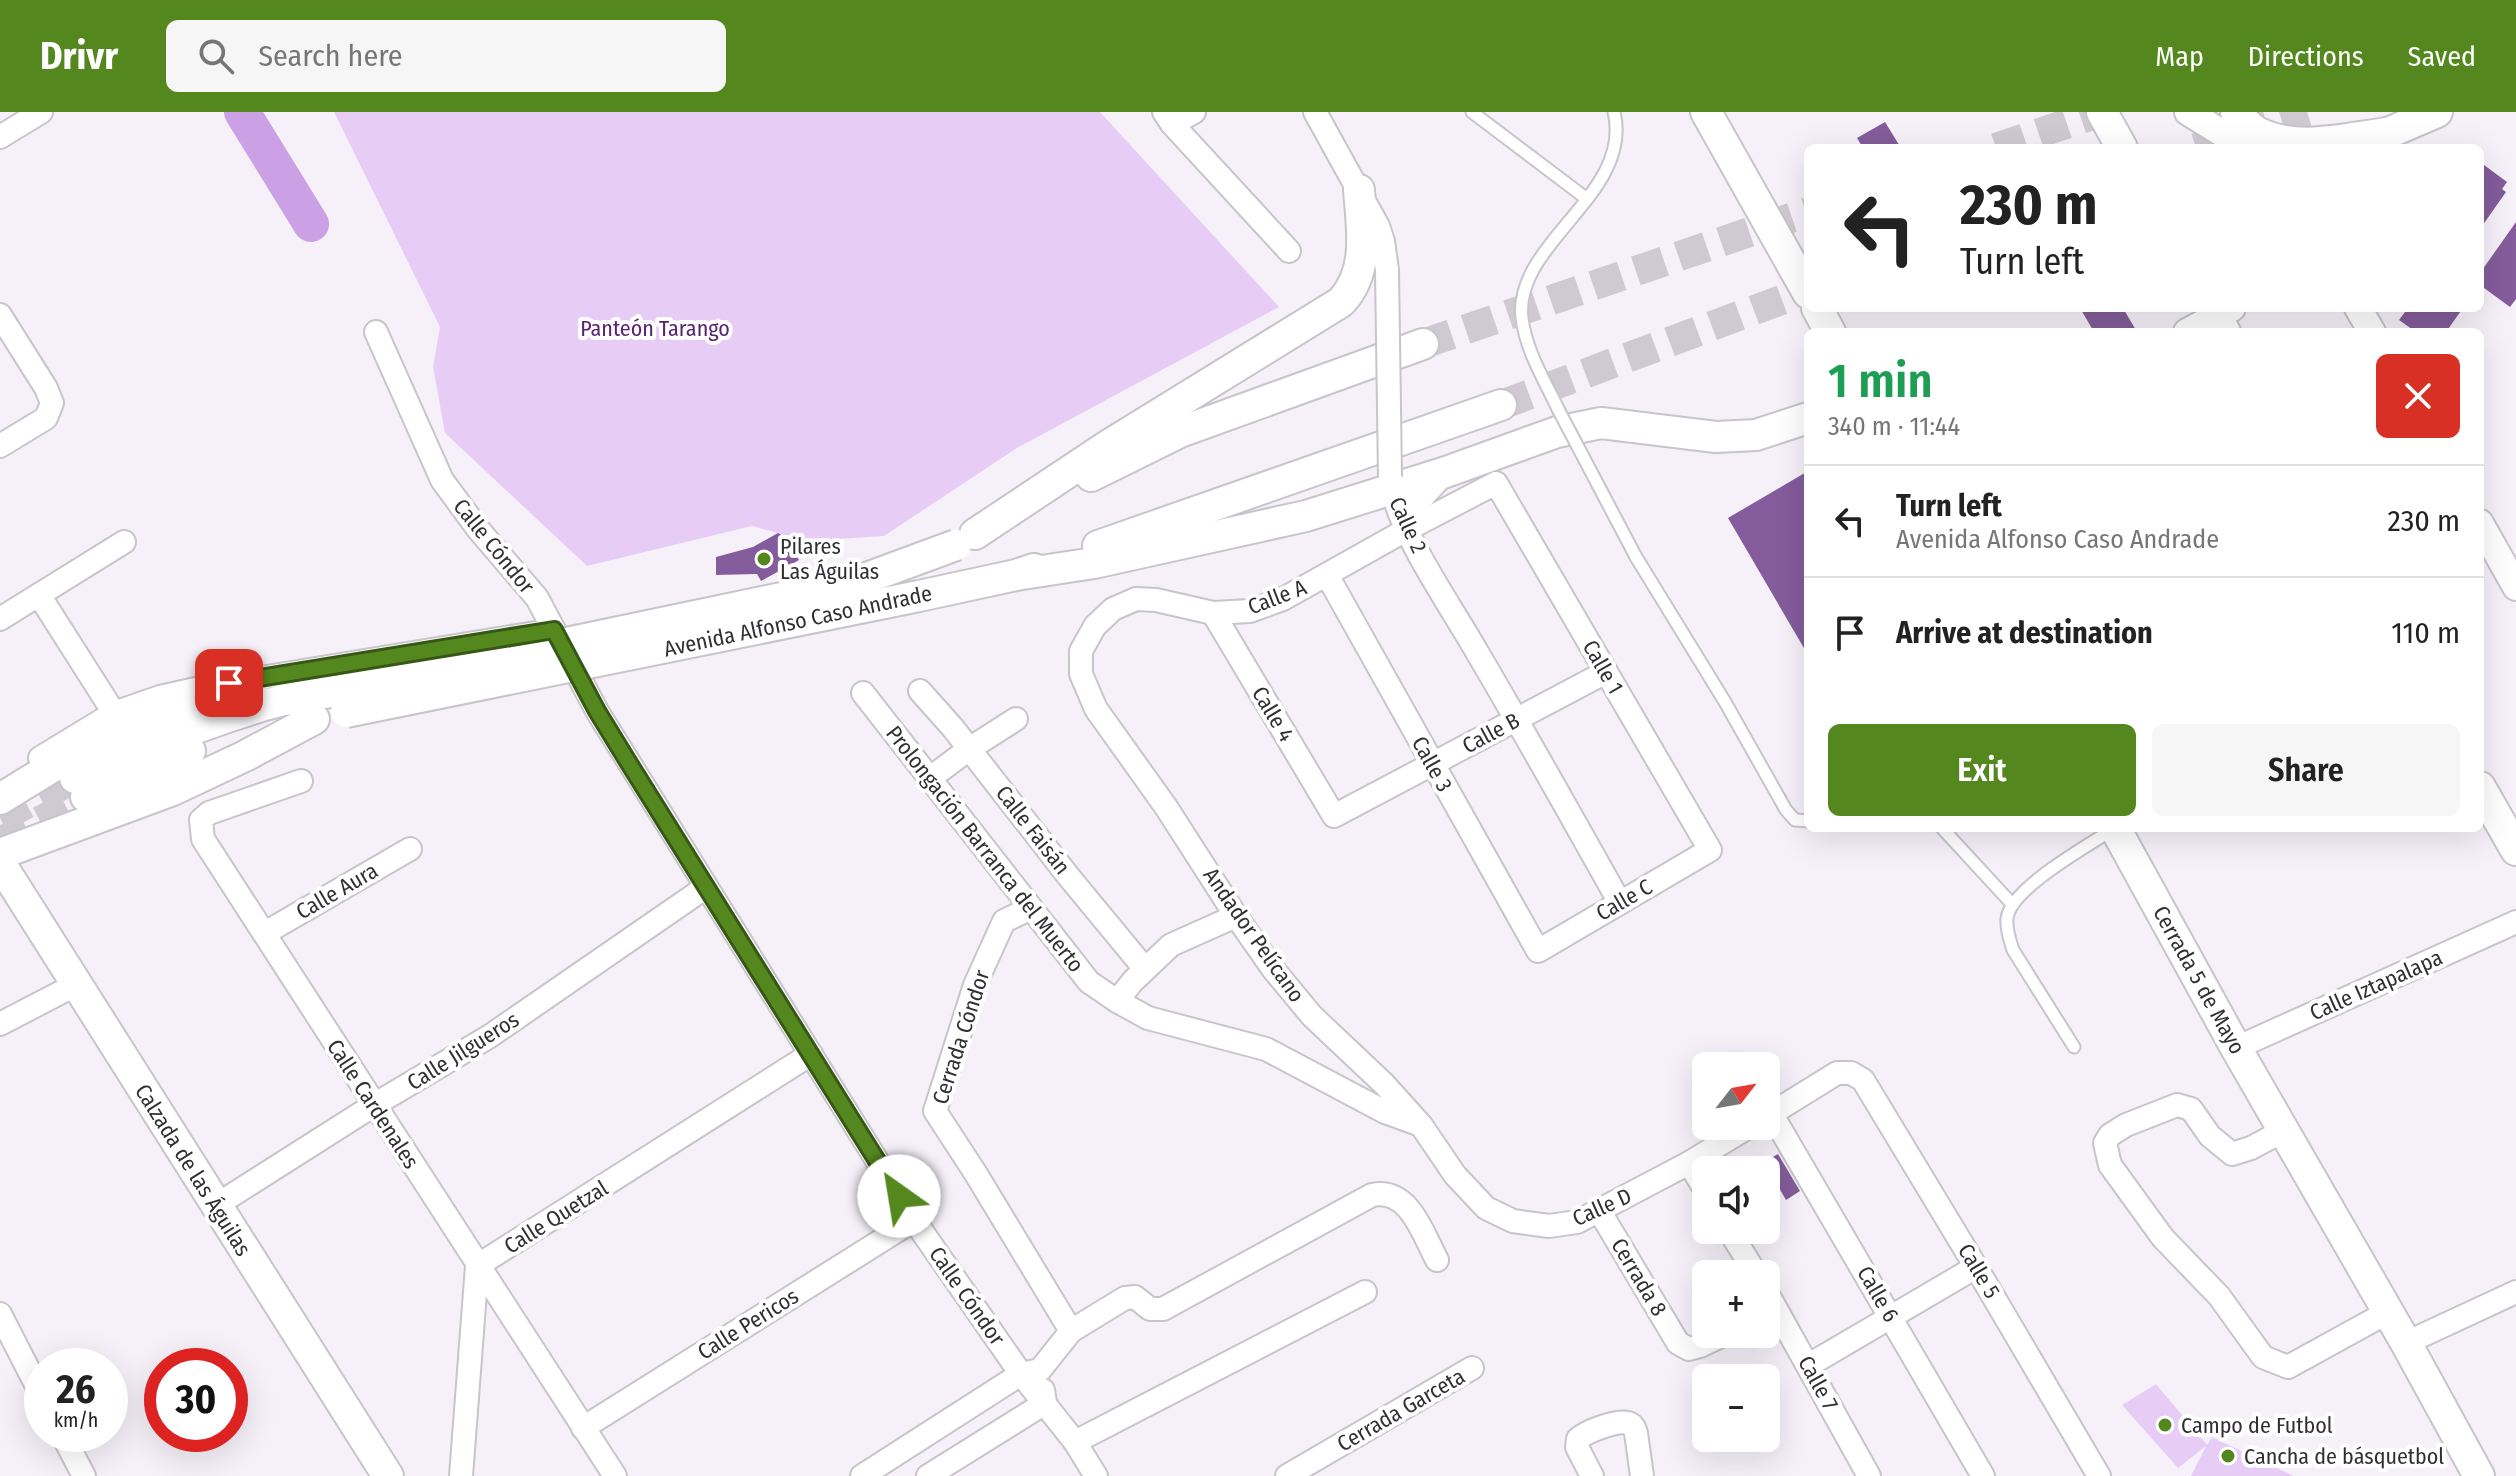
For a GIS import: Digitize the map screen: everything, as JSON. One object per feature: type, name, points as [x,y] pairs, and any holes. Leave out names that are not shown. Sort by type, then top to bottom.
[{"type":"main road","points":[[1706,112],[1804,286]]},
{"type":"main road","points":[[2102,112],[2120,144]]},
{"type":"main road","points":[[2236,112],[2256,132],[2282,141],[2312,142],[2377,140],[2437,112]]},
{"type":"main road","points":[[965,539],[1109,445],[1341,302],[1355,284],[1360,265],[1363,244],[1359,190]]},
{"type":"main road","name":"Avenida Alfonso Caso Andrade","points":[[1423,344],[1180,432],[965,539],[853,583],[341,701],[314,719],[270,726],[204,745],[81,788],[144,747],[268,704],[341,701],[919,596],[1016,575],[1501,405]]},
{"type":"main road","points":[[1016,575],[1094,563],[1306,516],[1390,483],[1446,472],[1557,432],[1601,423],[1716,437],[1756,435],[1804,419]]},
{"type":"main road","points":[[0,799],[133,723],[184,706],[244,698],[268,704]]},
{"type":"main road","points":[[0,854],[173,790],[314,719]]},
{"type":"main road","points":[[2484,794],[2516,850]]},
{"type":"main road","name":"Cerrada 5 de Mayo","points":[[2117,832],[2479,1476]]},
{"type":"main road","name":"Calzada de las Águilas","points":[[0,863],[388,1476]]},
{"type":"street","points":[[0,137],[41,112]]},
{"type":"street","points":[[1194,112],[1168,118],[1289,251]]},
{"type":"street","name":"Calle 2","points":[[1314,112],[1359,190],[1383,241],[1387,270],[1390,483],[1406,530],[1620,903]]},
{"type":"street","points":[[2188,112],[2240,144]]},
{"type":"street","points":[[0,315],[46,388],[52,403],[46,418],[0,446]]},
{"type":"street","points":[[2196,328],[2221,316]]},
{"type":"street","name":"Calle Cóndor","points":[[376,332],[442,480],[478,529],[537,598],[597,711],[914,1220],[1030,1372],[1045,1403],[1096,1476]]},
{"type":"street","points":[[1406,530],[1420,500],[1446,472]]},
{"type":"street","name":"Calle A","points":[[1081,674],[1081,651],[1095,626],[1113,609],[1136,599],[1156,600],[1213,613],[1250,611],[1283,599],[1496,483]]},
{"type":"street","name":"Calle 1","points":[[1496,483],[1710,850]]},
{"type":"street","points":[[2484,530],[2516,587]]},
{"type":"street","points":[[0,619],[124,542]]},
{"type":"street","name":"Calle 3","points":[[1327,575],[1538,951]]},
{"type":"street","points":[[39,595],[114,713]]},
{"type":"street","name":"Calle 4","points":[[1213,613],[1334,816]]},
{"type":"street","points":[[0,782],[114,713],[160,697],[554,630]]},
{"type":"street","name":"Calle B","points":[[1334,816],[1606,672]]},
{"type":"street","name":"Andador Pelícano","points":[[1081,674],[1096,709],[1166,807],[1273,969],[1312,1016],[1384,1084],[1421,1125],[1455,1175]]},
{"type":"street","name":"Calle Faisán","points":[[920,691],[1145,969]]},
{"type":"street","name":"Prolongación Barranca del Muerto","points":[[863,693],[1089,982],[1148,1018],[1266,1049],[1385,1112],[1421,1125]]},
{"type":"street","points":[[929,779],[1016,719]]},
{"type":"street","name":"Calle Cardenales","points":[[301,781],[209,813],[201,820],[203,839],[615,1476]]},
{"type":"street","name":"Calle Aura","points":[[265,933],[410,849]]},
{"type":"street","name":"Calle C","points":[[1538,951],[1710,850]]},
{"type":"street","name":"Calle Jilgueros","points":[[215,1206],[490,1036],[706,887]]},
{"type":"street","name":"Cerrada Cóndor","points":[[1029,909],[1004,921],[975,985],[935,1111],[1071,1331]]},
{"type":"street","points":[[1117,1001],[1171,945],[1236,916]]},
{"type":"street","name":"Calle Iztapalapa","points":[[2236,1048],[2516,922]]},
{"type":"street","points":[[0,1024],[77,984]]},
{"type":"street","name":"Calle Quetzal","points":[[477,1266],[811,1054]]},
{"type":"street","name":"Calle 5","points":[[1780,1108],[1837,1073],[1851,1073],[1863,1080],[2099,1476]]},
{"type":"street","points":[[2283,1131],[2232,1154],[2210,1136],[2191,1109],[2177,1105],[2126,1125],[2110,1135],[2105,1143],[2110,1165],[2163,1238],[2219,1296],[2263,1357],[2288,1367],[2388,1312]]},
{"type":"street","name":"Calle 6","points":[[1780,1135],[1983,1476]]},
{"type":"street","name":"Calle D","points":[[1455,1175],[1486,1208],[1513,1221],[1549,1226],[1577,1222],[1600,1212],[1727,1140]]},
{"type":"street","points":[[1689,1163],[1692,1168]]},
{"type":"street","points":[[862,1476],[1030,1372],[1071,1331],[1125,1298],[1135,1297],[1150,1309],[1163,1309],[1372,1195],[1381,1193],[1396,1197],[1408,1207],[1437,1260]]},
{"type":"street","name":"Cerrada 8","points":[[1600,1212],[1678,1343],[1693,1348]]},
{"type":"street","name":"Calle Pericos","points":[[583,1428],[914,1220]]},
{"type":"street","points":[[461,1476],[477,1266]]},
{"type":"street","points":[[1809,1365],[1976,1267]]},
{"type":"street","points":[[1075,1442],[1365,1292]]},
{"type":"street","points":[[2406,1343],[2516,1292]]},
{"type":"street","points":[[0,1314],[24,1361]]},
{"type":"street","name":"Calle 7","points":[[1780,1321],[1809,1365],[1869,1476]]},
{"type":"street","name":"Cerrada Garceta","points":[[1287,1476],[1472,1368]]},
{"type":"street","points":[[928,1476],[1045,1403]]},
{"type":"street","points":[[1592,1476],[1577,1447],[1578,1439],[1593,1430],[1624,1422],[1636,1433],[1642,1476]]},
{"type":"street","points":[[71,1452],[84,1476]]},
{"type":"lane","points":[[1472,112],[1587,199]]},
{"type":"lane","points":[[1614,112],[1618,128],[1612,155],[1596,187],[1540,260],[1524,288],[1521,316],[1531,356],[1636,557],[1725,702],[1786,810],[1795,820],[1804,821]]},
{"type":"lane","points":[[1946,832],[2012,904]]},
{"type":"lane","points":[[2074,1047],[2013,950],[2007,918],[2012,904],[2032,884],[2109,832]]},
{"type":"green space","name":"Panteón Tarango","points":[[334,112],[1100,112],[1279,307],[1017,448],[884,536],[807,541],[752,526],[587,566],[445,433],[433,367],[440,327]]},
{"type":"green space","name":"Campo de Futbol","points":[[2156,1384],[2207,1445],[2212,1437],[2294,1476],[2191,1476],[2206,1446],[2178,1468],[2122,1405]]},
{"type":"building","points":[[1885,122],[1899,144],[1861,144],[1857,138]]},
{"type":"building","points":[[2484,165],[2507,182],[2502,189],[2506,192],[2484,223]]},
{"type":"building","points":[[2516,222],[2516,299],[2510,307],[2484,288],[2484,267]]},
{"type":"building","points":[[2082,312],[2125,312],[2135,328],[2092,328]]},
{"type":"building","points":[[2405,312],[2460,312],[2449,328],[2410,328],[2399,320]]},
{"type":"building","points":[[1804,473],[1804,648],[1728,518]]},
{"type":"building","points":[[778,533],[788,539],[799,560],[761,581],[757,574],[716,575],[716,557],[753,547]]},
{"type":"building","points":[[1780,1157],[1800,1191],[1786,1200],[1780,1190]]},
{"type":"waterway","points":[[242,112],[311,224]]},
{"type":"tunnel","points":[[2008,144],[2101,112]]},
{"type":"tunnel","points":[[2208,144],[2307,112]]},
{"type":"tunnel","points":[[1423,344],[1804,213]]},
{"type":"tunnel","points":[[1501,405],[1804,291]]},
{"type":"tunnel","points":[[0,818],[75,778]]},
{"type":"tunnel","points":[[0,842],[86,797]]},
{"type":"place","name":"Pilares Las Águilas","points":[[764,559]]},
{"type":"place","name":"Campo de Futbol","points":[[2165,1425]]},
{"type":"place","name":"Cancha de básquetbol","points":[[2228,1456]]},
{"type":"route","points":[[229,683],[554,630],[597,711],[899,1196]]}]
